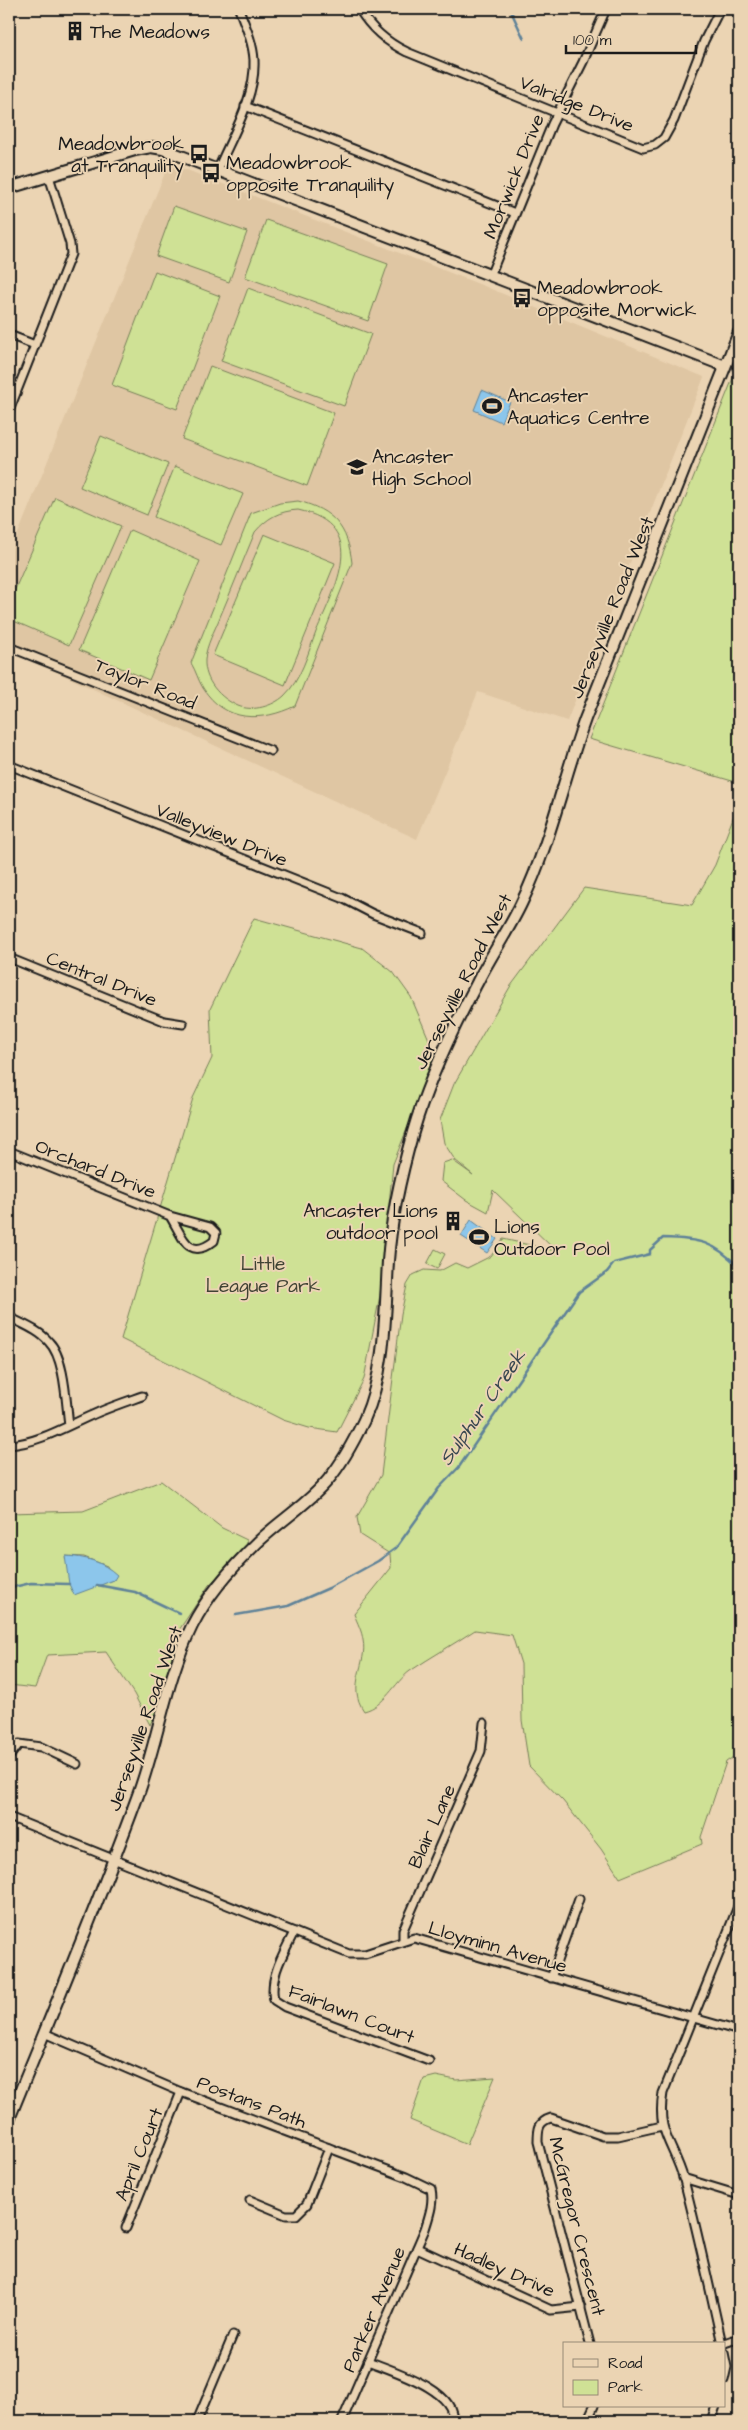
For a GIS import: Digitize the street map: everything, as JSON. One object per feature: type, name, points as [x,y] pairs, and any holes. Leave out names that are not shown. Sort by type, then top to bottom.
[{"type":"main road","points":[[9,188],[135,150],[151,147],[171,151],[725,366]]},
{"type":"main road","name":"Jerseyville Road West","points":[[9,2118],[139,1794],[178,1661],[192,1626],[211,1594],[236,1564],[260,1540],[296,1511],[328,1481],[350,1450],[366,1416],[378,1380],[393,1221],[414,1129],[430,1083],[451,1034],[478,980],[522,904],[537,868],[566,771],[585,719],[739,332]]},
{"type":"street","points":[[218,169],[245,106],[251,86],[254,61],[248,32],[239,9]]},
{"type":"street","name":"Valridge Drive","points":[[359,9],[370,25],[389,43],[407,52],[643,148],[655,145],[664,138],[674,120],[704,41],[720,9]]},
{"type":"street","name":"Morwick Drive","points":[[490,276],[557,112],[583,62],[606,9]]},
{"type":"street","points":[[245,106],[516,213]]},
{"type":"street","points":[[9,410],[71,254],[70,244],[49,176]]},
{"type":"street","points":[[9,335],[35,345]]},
{"type":"street","name":"Taylor Road","points":[[9,647],[271,751]]},
{"type":"street","name":"Valleyview Drive","points":[[9,766],[342,898],[390,921],[422,933]]},
{"type":"street","name":"Central Drive","points":[[9,958],[164,1021],[183,1024]]},
{"type":"street","name":"Orchard Drive","points":[[9,1151],[170,1216],[210,1227],[216,1233],[214,1241],[204,1249],[195,1250],[188,1246],[170,1216]]},
{"type":"street","points":[[9,1317],[31,1328],[50,1342],[60,1365],[69,1425]]},
{"type":"street","points":[[9,1445],[20,1444],[142,1396]]},
{"type":"street","name":"Blair Lane","points":[[403,1940],[403,1930],[481,1751],[484,1723]]},
{"type":"street","points":[[9,1757],[19,1744],[31,1744],[77,1764]]},
{"type":"street","name":"Lloyminn Avenue","points":[[9,1817],[349,1954],[365,1954],[403,1940],[414,1938],[739,2031]]},
{"type":"street","points":[[551,1978],[579,1899]]},
{"type":"street","points":[[722,2342],[683,2178],[662,2126],[660,2111],[663,2093],[739,1904]]},
{"type":"street","name":"Fairlawn Court","points":[[294,1932],[274,1976],[272,1988],[274,2000],[284,2007],[430,2061]]},
{"type":"street","name":"Postans Path","points":[[44,2033],[181,2092],[431,2189],[433,2198],[431,2209]]},
{"type":"street","name":"April Court","points":[[126,2228],[181,2092]]},
{"type":"street","name":"McGregor Crescent","points":[[590,2342],[538,2142],[538,2128],[544,2120],[551,2118],[603,2136],[618,2136],[662,2126]]},
{"type":"street","points":[[250,2200],[286,2215],[296,2215],[307,2204],[329,2148]]},
{"type":"street","points":[[683,2178],[739,2195]]},
{"type":"street","name":"Parker Avenue","points":[[342,2421],[417,2248],[431,2209]]},
{"type":"street","name":"Hadley Drive","points":[[417,2248],[551,2310],[582,2307]]},
{"type":"street","points":[[197,2421],[233,2335]]},
{"type":"street","points":[[726,2343],[739,2338]]},
{"type":"street","points":[[368,2362],[432,2389],[446,2402],[453,2416],[452,2421]]},
{"type":"street","points":[[587,2421],[593,2408]]},
{"type":"street","points":[[711,2421],[715,2408]]},
{"type":"shaded area","name":"Ancaster High School","points":[[169,163],[484,286],[704,377],[567,721],[478,692],[417,839],[9,650],[9,556]]},
{"type":"green space","points":[[174,206],[247,232],[229,282],[156,256]]},
{"type":"green space","points":[[266,220],[388,264],[368,321],[245,277]]},
{"type":"green space","points":[[155,271],[220,296],[177,409],[112,385]]},
{"type":"green space","points":[[248,288],[371,334],[344,406],[221,361]]},
{"type":"green space","points":[[739,363],[739,783],[589,739]]},
{"type":"green space","points":[[210,366],[334,413],[307,486],[182,439]]},
{"type":"green space","points":[[101,436],[168,464],[147,515],[80,487]]},
{"type":"green space","points":[[175,466],[243,494],[221,545],[154,517]]},
{"type":"green space","points":[[55,497],[121,526],[69,645],[9,619],[9,603]]},
{"type":"green space","points":[[298,501],[321,509],[329,515],[337,522],[347,539],[352,563],[295,706],[270,715],[245,716],[222,708],[212,699],[201,685],[191,663],[251,513],[280,503]],"holes":[[[298,510],[321,518],[334,529],[341,544],[342,560],[338,578],[303,666],[290,690],[279,700],[256,708],[244,708],[231,703],[210,682],[205,668],[205,660],[211,638],[255,532],[269,519],[285,512]]]},
{"type":"green space","points":[[130,530],[200,561],[149,680],[79,650]]},
{"type":"green space","points":[[264,534],[335,563],[285,685],[213,655]]},
{"type":"green space","points":[[739,802],[739,1753],[726,1762],[701,1837],[702,1844],[620,1878],[601,1849],[563,1801],[529,1766],[522,1720],[521,1664],[512,1635],[475,1630],[410,1671],[384,1699],[364,1711],[359,1701],[357,1683],[364,1649],[361,1630],[354,1614],[391,1568],[390,1554],[360,1535],[357,1517],[381,1475],[401,1314],[407,1285],[413,1275],[424,1270],[440,1271],[455,1263],[467,1268],[491,1256],[503,1239],[556,1251],[493,1190],[488,1212],[466,1200],[441,1181],[443,1163],[452,1160],[473,1175],[455,1160],[444,1143],[440,1120],[454,1084],[510,987],[584,888],[692,905],[715,865]]},
{"type":"green space","name":"Little League Park","points":[[254,918],[362,948],[393,972],[411,997],[436,1056],[393,1164],[380,1295],[364,1379],[337,1432],[309,1428],[283,1420],[121,1339],[193,1098],[212,1058],[210,1009]]},
{"type":"green space","points":[[435,1249],[445,1254],[437,1269],[427,1264]]},
{"type":"green space","points":[[161,1481],[222,1528],[247,1540],[247,1547],[209,1585],[179,1630],[160,1701],[150,1725],[134,1694],[106,1652],[47,1655],[35,1688],[9,1685],[9,1513],[83,1511]],"holes":[[[65,1556],[84,1557],[107,1566],[114,1580],[97,1585]]]},
{"type":"green space","points":[[436,2076],[456,2080],[495,2077],[467,2144],[410,2120],[424,2079]]},
{"type":"water","name":"Ancaster Aquatics Centre","points":[[482,390],[510,402],[501,422],[474,410]]},
{"type":"water","name":"Lions Outdoor Pool","points":[[471,1220],[497,1239],[487,1253],[461,1236]]},
{"type":"water","points":[[65,1556],[93,1561],[105,1566],[117,1575],[114,1580],[74,1595],[69,1584]]},
{"type":"waterway","points":[[510,9],[524,39]]},
{"type":"waterway","name":"Sulphur Creek","points":[[236,1615],[288,1606],[329,1588],[378,1561],[396,1548],[439,1488],[459,1467],[579,1292],[607,1272],[614,1263],[650,1254],[650,1250],[663,1238],[686,1239],[705,1243],[730,1258],[739,1267]]},
{"type":"waterway","points":[[9,1588],[31,1583],[69,1584]]},
{"type":"waterway","name":"Sulphur Creek","points":[[97,1585],[135,1592],[179,1613]]},
{"type":"place","name":"The Meadows","points":[[75,31]]},
{"type":"place","name":"Meadowbrook at Tranquility","points":[[199,154]]},
{"type":"place","name":"Meadowbrook opposite Tranquility","points":[[211,173]]},
{"type":"place","name":"Meadowbrook opposite Morwick","points":[[522,298]]},
{"type":"place","name":"Ancaster Aquatics Centre","points":[[492,406]]},
{"type":"place","name":"Ancaster High School","points":[[357,467]]},
{"type":"place","name":"Ancaster Lions outdoor pool","points":[[453,1221]]},
{"type":"place","name":"Lions Outdoor Pool","points":[[479,1237]]}]
